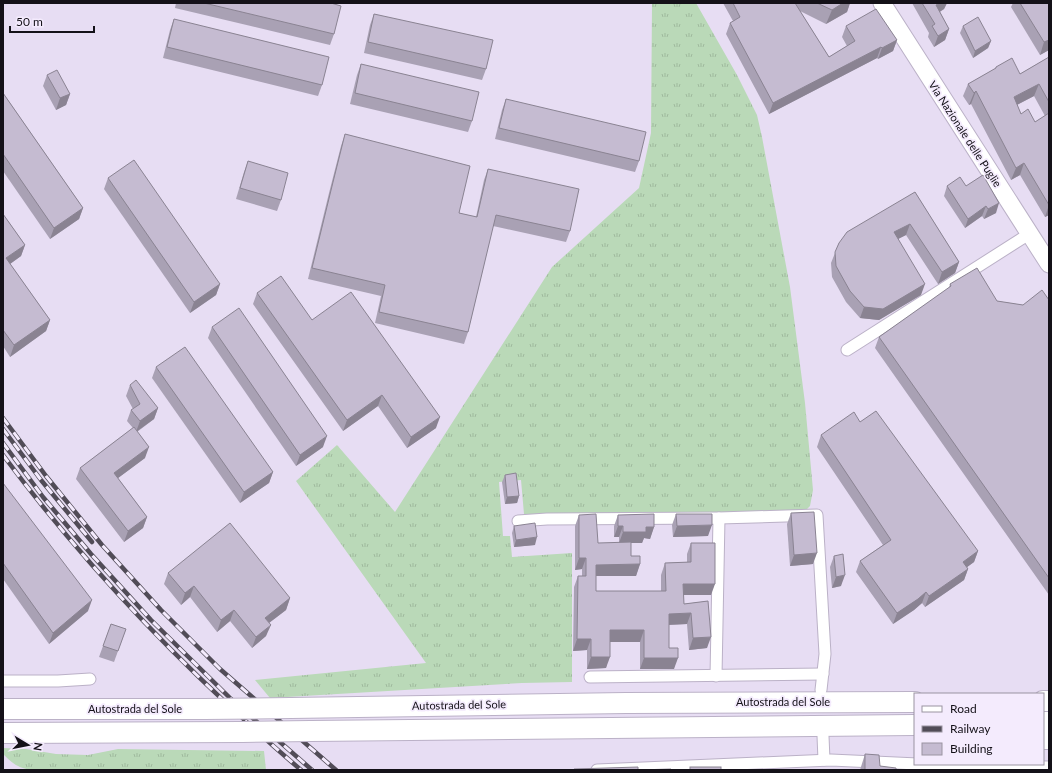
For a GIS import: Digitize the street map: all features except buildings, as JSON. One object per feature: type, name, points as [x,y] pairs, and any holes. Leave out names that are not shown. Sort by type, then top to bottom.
[{"type":"highway","name":"Autostrada del Sole","points":[[3,709],[204,709],[626,703],[914,702]]},
{"type":"highway","points":[[3,733],[311,732],[914,725]]},
{"type":"main road","name":"Via Nazionale delle Puglie","points":[[882,3],[1049,264]]},
{"type":"street","points":[[847,350],[1029,234]]},
{"type":"street","points":[[518,520],[719,518],[817,515],[826,654],[821,690]]},
{"type":"street","points":[[716,676],[719,518]]},
{"type":"street","points":[[590,677],[823,674]]},
{"type":"street","points":[[3,681],[58,681],[90,679]]},
{"type":"street","points":[[823,736],[824,760]]},
{"type":"street","points":[[597,770],[676,768],[824,760],[852,765],[1049,767]]},
{"type":"green space","points":[[652,3],[696,3],[737,75],[757,115],[790,287],[805,403],[813,490],[810,506],[800,513],[524,514],[521,480],[499,482],[503,536],[510,536],[512,557],[572,553],[572,682],[522,683],[270,698],[255,680],[426,663],[296,481],[337,445],[395,512],[552,267],[639,188],[651,133]]},
{"type":"green space","points":[[3,748],[26,749],[56,754],[88,755],[118,749],[264,751],[266,770],[32,770],[19,767],[13,763],[3,754]]},
{"type":"railway","points":[[3,418],[46,476],[102,545],[161,610],[220,669],[336,770]]},
{"type":"railway","points":[[3,429],[41,480],[92,542]]},
{"type":"railway","points":[[3,443],[43,497],[91,554],[151,620],[231,699],[312,770]]},
{"type":"railway","points":[[3,455],[71,540],[143,621],[220,698],[301,770]]}]
